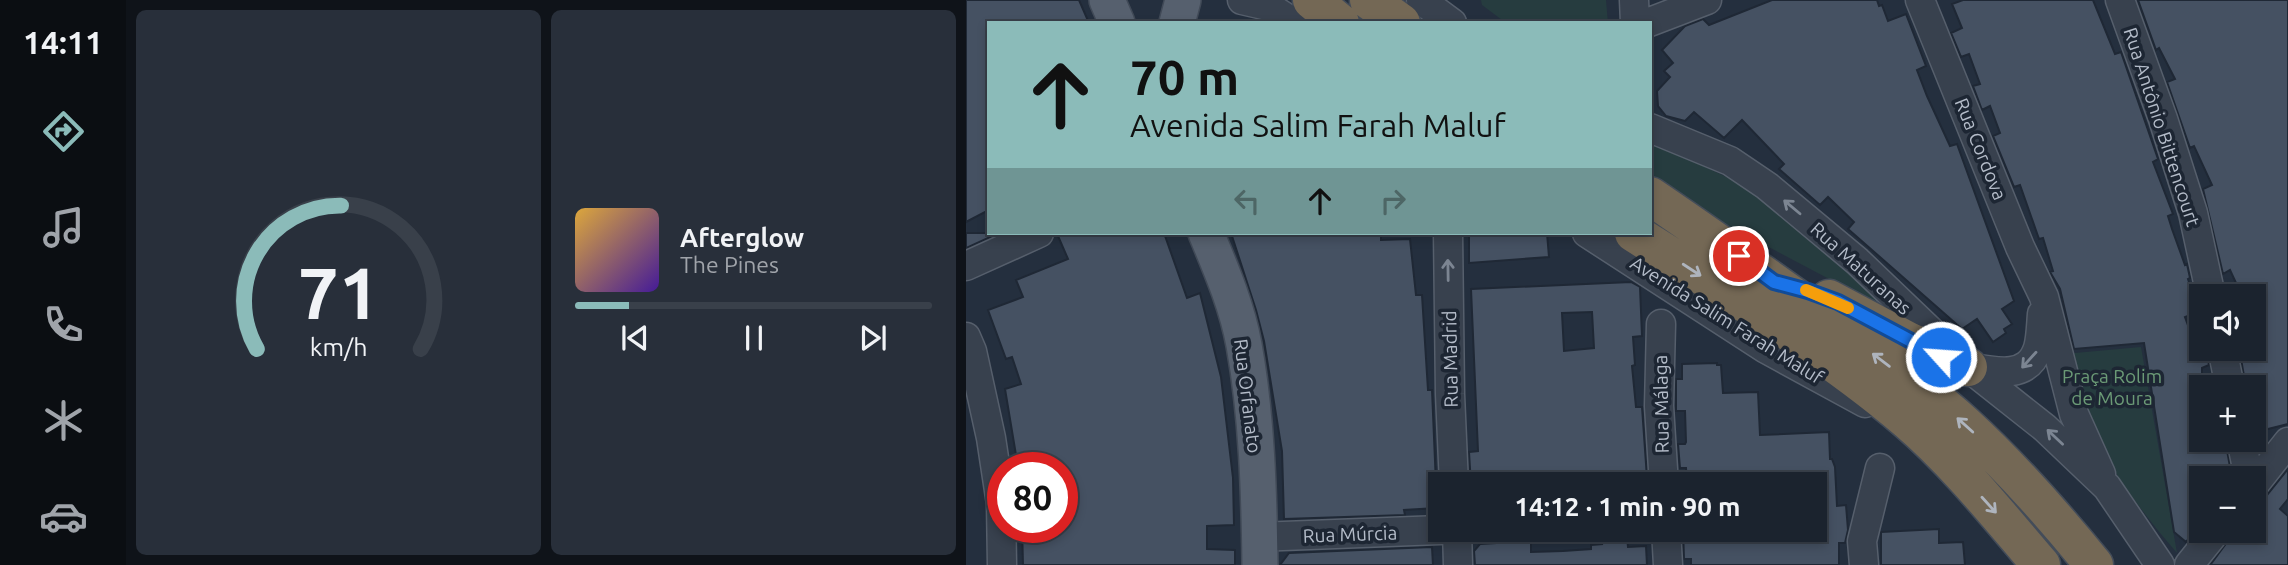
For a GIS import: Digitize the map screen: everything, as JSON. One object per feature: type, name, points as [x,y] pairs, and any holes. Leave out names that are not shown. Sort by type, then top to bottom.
[{"type":"highway","points":[[1312,0],[1338,21]]},
{"type":"highway","points":[[1369,0],[1398,21]]},
{"type":"highway","points":[[1652,197],[1774,282],[1963,422],[1998,457],[2094,565]]},
{"type":"highway","name":"Avenida Salim Farah Maluf","points":[[1637,235],[1805,343],[1907,421],[1948,461],[2040,565]]},
{"type":"highway","points":[[1774,282],[1838,302],[1910,342],[1968,367]]},
{"type":"main road","points":[[1107,0],[1116,21]]},
{"type":"main road","points":[[1178,21],[1183,0]]},
{"type":"main road","name":"Rua Orfanato","points":[[1207,235],[1225,279],[1244,343],[1253,417],[1260,551]]},
{"type":"street","points":[[1242,0],[1268,5],[1291,21]]},
{"type":"street","points":[[1421,0],[1449,21]]},
{"type":"street","points":[[1634,0],[1635,21]]},
{"type":"street","points":[[1652,21],[1707,0]]},
{"type":"street","name":"Rua Cordova","points":[[1920,0],[2020,247],[2044,297],[2074,414],[2107,487]]},
{"type":"street","name":"Rua Antônio Bittencourt","points":[[2120,0],[2193,213],[2208,284]]},
{"type":"street","name":"Rua Maturanas","points":[[1652,129],[1730,161],[1767,187],[1857,261],[1968,367],[2045,428],[2107,487],[2160,565]]},
{"type":"street","points":[[966,266],[1035,235]]},
{"type":"street","name":"Rua Madrid","points":[[1448,235],[1453,472]]},
{"type":"street","name":"Avenida Salim Farah Maluf","points":[[1590,235],[1766,349],[1838,389],[1907,421]]},
{"type":"street","points":[[1968,367],[2012,373],[2024,367],[2038,349],[2044,297]]},
{"type":"street","name":"Rua Málaga","points":[[1661,324],[1659,406],[1663,472]]},
{"type":"street","points":[[966,337],[972,351],[991,438],[1001,504],[1002,565]]},
{"type":"street","points":[[2266,470],[2288,442]]},
{"type":"street","points":[[1864,565],[1863,536],[1880,468]]},
{"type":"street","name":"Rua Múrcia","points":[[1260,551],[1428,531]]},
{"type":"street","points":[[1457,542],[1458,565]]},
{"type":"street","points":[[1667,542],[1668,565]]},
{"type":"street","points":[[2189,565],[2207,543]]},
{"type":"green space","points":[[1481,0],[1606,0],[1608,21],[1503,21],[1482,5]]},
{"type":"green space","points":[[1652,142],[1737,182],[1772,204],[1903,318],[1723,223],[1652,174]]},
{"type":"green space","name":"Praça Rolim de Moura","points":[[2141,347],[2177,553],[2142,510],[2100,446],[2064,354]]},
{"type":"building","points":[[966,0],[1079,0],[1088,21],[987,21],[987,211],[966,222]]},
{"type":"building","points":[[1772,0],[1877,0],[1879,6],[1882,5],[1888,21],[1906,14],[1926,66],[1917,70],[1950,146],[1957,144],[2014,301],[2002,309],[2012,324],[2004,329],[2006,333],[1993,342],[1977,319],[1962,329],[1848,229],[1854,222],[1828,197],[1820,205],[1779,169],[1784,164],[1742,120],[1724,138],[1694,112],[1685,121],[1666,116],[1658,106],[1657,91],[1670,77],[1664,71],[1673,63],[1662,50],[1685,26],[1703,19],[1709,25]]},
{"type":"building","points":[[1963,0],[2093,0],[2115,54],[2121,52],[2158,159],[2153,162],[2173,214],[2168,216],[2172,229],[2185,265],[2187,264],[2190,278],[2189,316],[2185,317],[2189,328],[2189,361],[2208,361],[2209,365],[2202,368],[2202,375],[2189,375],[2189,452],[2227,452],[2230,466],[2189,466],[2189,538],[2186,542],[2174,532],[2144,343],[2074,349],[2060,289],[2050,272],[2053,271],[2043,238],[2039,239],[2020,185],[2014,187],[1993,136],[2000,133],[1990,106],[1982,110],[1973,86],[1980,84],[1969,54],[1961,57],[1951,33],[1962,28],[1952,4]]},
{"type":"building","points":[[2138,0],[2288,0],[2288,424],[2266,430],[2266,375],[2244,375],[2241,361],[2266,361],[2266,284],[2236,284],[2230,270],[2223,274],[2203,189],[2212,185],[2194,146],[2190,148],[2167,82],[2175,79],[2159,48],[2156,50]]},
{"type":"building","points":[[966,233],[995,235],[966,248]]},
{"type":"building","points":[[1061,235],[1165,235],[1187,298],[1200,293],[1221,377],[1233,478],[1234,525],[1207,526],[1207,549],[1235,550],[1235,565],[1023,565],[1022,543],[1078,543],[1078,452],[1016,452],[1005,389],[1021,384],[1012,357],[1006,359],[988,310],[1023,297],[1016,280],[1068,259],[1058,236]]},
{"type":"building","points":[[1232,235],[1381,235],[1381,240],[1410,239],[1416,295],[1422,295],[1428,390],[1432,390],[1435,472],[1428,472],[1428,509],[1404,510],[1405,515],[1284,519],[1282,451],[1264,341]]},
{"type":"building","points":[[1469,235],[1547,235],[1549,257],[1469,263]]},
{"type":"building","points":[[1631,282],[1640,287],[1642,336],[1633,337],[1635,365],[1632,366],[1636,407],[1642,407],[1647,472],[1470,472],[1469,452],[1478,451],[1471,289]],"holes":[[[1592,312],[1594,348],[1564,351],[1562,313]]]},
{"type":"building","points":[[1682,364],[1721,365],[1723,393],[1758,392],[1760,435],[1829,432],[1830,459],[1835,467],[1837,506],[1846,505],[1848,530],[1845,543],[1839,543],[1839,565],[1691,565],[1691,559],[1684,559],[1683,542],[1827,542],[1827,472],[1686,472],[1686,468],[1680,468],[1678,444],[1686,442],[1685,411],[1676,411],[1676,379],[1682,379]]},
{"type":"building","points":[[2288,469],[2288,499],[2280,509],[2288,516],[2288,565],[2211,564],[2226,543],[2266,543],[2267,495]]},
{"type":"building","points":[[1939,529],[1939,543],[1963,542],[1965,565],[1881,565],[1881,532]]},
{"type":"building","points":[[1531,542],[1531,552],[1591,549],[1591,545],[1628,542],[1628,547],[1646,546],[1647,565],[1475,565],[1474,551],[1480,544]]},
{"type":"building","points":[[1432,547],[1433,565],[1280,565],[1289,553]]},
{"type":"slow traffic","points":[[1806,290],[1848,308]]},
{"type":"route","points":[[1739,256],[1774,282],[1838,302],[1941,357]]}]
